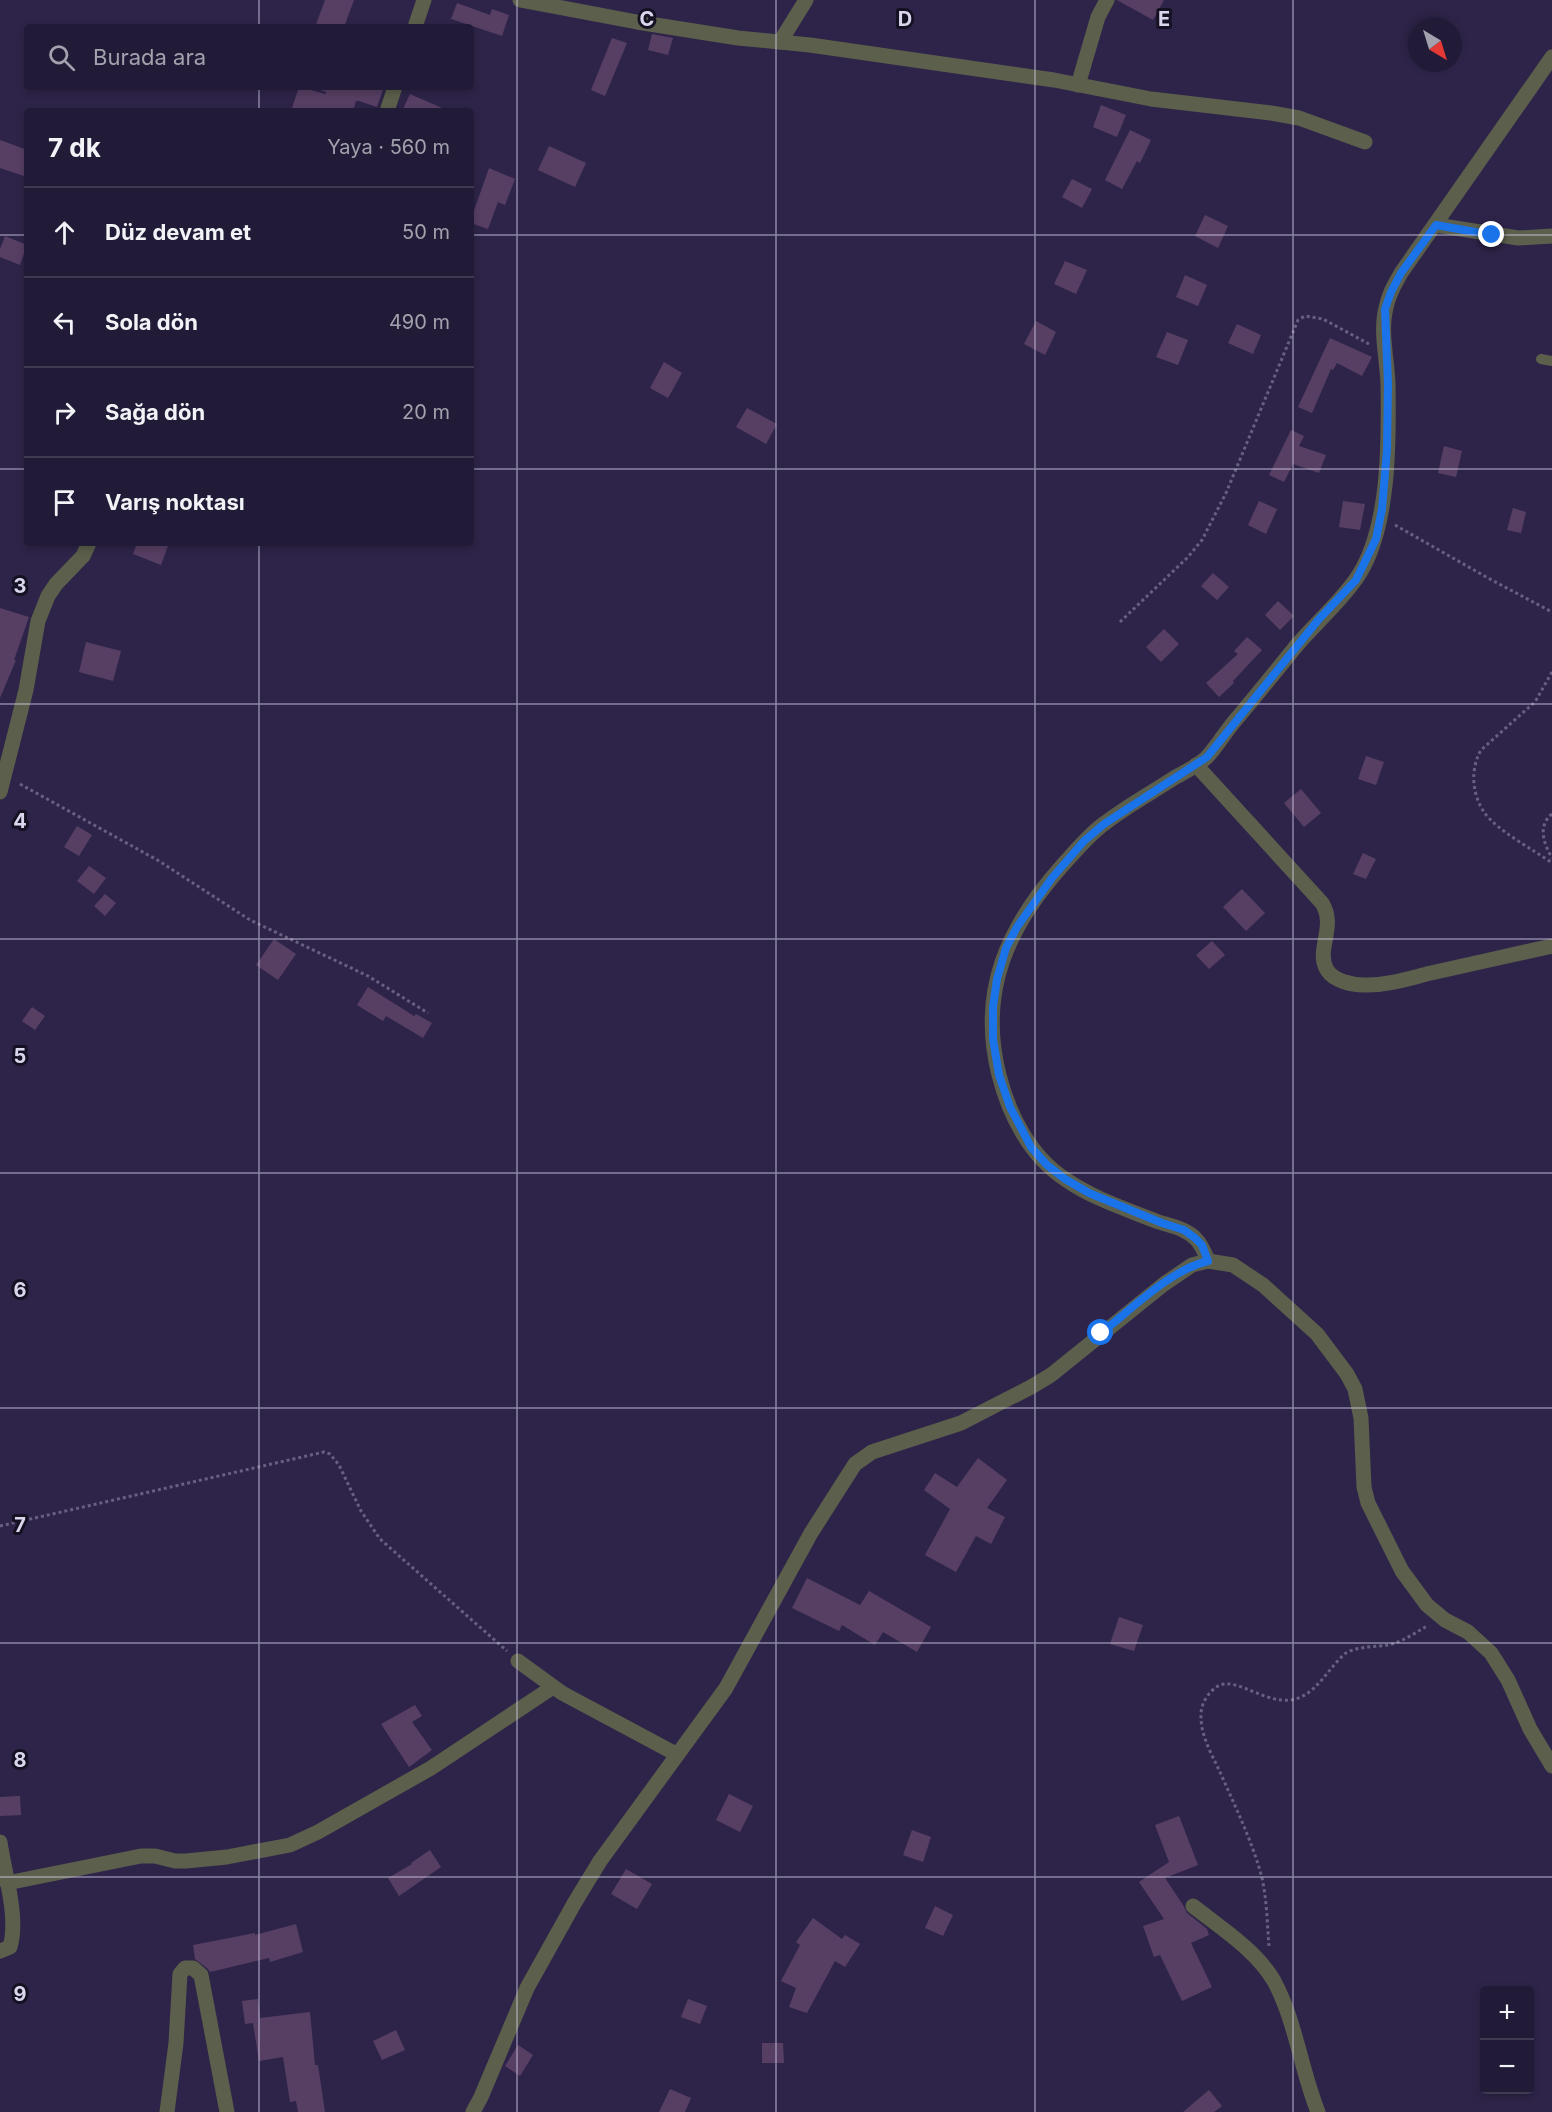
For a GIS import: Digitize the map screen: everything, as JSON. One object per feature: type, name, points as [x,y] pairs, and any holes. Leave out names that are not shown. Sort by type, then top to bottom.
[{"type":"street","points":[[416,24],[424,0]]},
{"type":"street","points":[[520,0],[637,22],[1054,80],[1151,99],[1299,118],[1365,142]]},
{"type":"street","points":[[780,42],[806,0]]},
{"type":"street","points":[[1078,85],[1098,17],[1107,0]]},
{"type":"street","points":[[1208,1261],[1202,1245],[1184,1230],[1108,1202],[1065,1179],[1047,1165],[1031,1147],[1010,1107],[999,1075],[993,1039],[993,1007],[997,979],[1006,948],[1030,906],[1084,841],[1104,824],[1207,757],[1313,626],[1356,580],[1376,539],[1380,516],[1387,450],[1385,309],[1391,292],[1401,273],[1552,57]]},
{"type":"street","points":[[388,108],[394,90]]},
{"type":"street","points":[[1436,225],[1518,238],[1552,236]]},
{"type":"street","points":[[0,792],[26,690],[38,621],[48,596],[56,584],[83,556],[88,546]]},
{"type":"street","points":[[1196,765],[1322,903],[1329,921],[1324,957],[1327,970],[1345,982],[1364,986],[1398,981],[1552,946]]},
{"type":"street","points":[[473,2112],[527,1988],[575,1902],[600,1861],[726,1688],[811,1533],[845,1478],[862,1458],[872,1452],[961,1423],[1031,1388],[1164,1284],[1192,1265],[1208,1261],[1233,1265],[1263,1285],[1317,1334],[1347,1374],[1359,1403],[1362,1470],[1368,1503],[1402,1571],[1418,1595],[1441,1617],[1468,1632],[1491,1653],[1508,1680],[1530,1729],[1552,1766]]},
{"type":"street","points":[[518,1661],[553,1687],[676,1754]]},
{"type":"street","points":[[7,1883],[141,1856],[186,1861],[227,1857],[290,1845],[318,1832],[431,1768],[553,1687]]},
{"type":"street","points":[[0,1842],[13,1938],[10,1947],[0,1951]]},
{"type":"street","points":[[1193,1906],[1246,1949],[1273,1980],[1293,2029],[1318,2112]]},
{"type":"street","points":[[167,2112],[176,2043],[180,1974],[185,1968],[193,1968],[201,1975],[227,2112]]},
{"type":"path","points":[[1120,622],[1188,557],[1208,530],[1226,493],[1298,320],[1305,316],[1323,319],[1386,353]]},
{"type":"path","points":[[1380,516],[1552,612]]},
{"type":"path","points":[[1552,672],[1535,702],[1481,750],[1475,761],[1473,776],[1484,812],[1510,835],[1552,860]]},
{"type":"path","points":[[4,776],[159,861],[250,920],[368,976],[428,1012]]},
{"type":"path","points":[[1552,814],[1548,817],[1542,830],[1552,860]]},
{"type":"path","points":[[0,1526],[324,1452],[330,1454],[339,1465],[361,1511],[380,1539],[518,1661]]},
{"type":"path","points":[[1269,1948],[1262,1876],[1251,1842],[1204,1737],[1200,1717],[1202,1705],[1210,1693],[1218,1686],[1225,1684],[1236,1685],[1272,1699],[1286,1701],[1299,1698],[1310,1692],[1346,1653],[1353,1649],[1401,1641],[1441,1617]]},
{"type":"building","points":[[325,0],[354,0],[345,24],[316,24]]},
{"type":"building","points":[[1117,0],[1164,0],[1153,20]]},
{"type":"building","points":[[457,3],[490,15],[492,9],[509,15],[502,36],[474,27],[474,24],[451,19]]},
{"type":"building","points":[[652,34],[673,38],[668,55],[648,50]]},
{"type":"building","points":[[612,38],[627,43],[605,96],[591,90]]},
{"type":"building","points":[[298,90],[326,94],[320,90],[383,90],[377,107],[356,101],[354,108],[292,108]]},
{"type":"building","points":[[410,94],[442,108],[403,108]]},
{"type":"building","points":[[1101,105],[1126,115],[1117,137],[1093,127]]},
{"type":"building","points":[[1130,130],[1151,140],[1140,163],[1137,161],[1122,189],[1105,180]]},
{"type":"building","points":[[0,140],[24,149],[24,176],[0,168]]},
{"type":"building","points":[[549,146],[586,163],[575,187],[538,170]]},
{"type":"building","points":[[489,168],[515,179],[505,205],[498,202],[488,229],[474,224],[474,210]]},
{"type":"building","points":[[1072,179],[1092,189],[1082,208],[1062,197]]},
{"type":"building","points":[[1205,215],[1228,226],[1218,248],[1195,236]]},
{"type":"building","points":[[5,236],[24,244],[24,254],[20,265],[0,257],[0,249]]},
{"type":"building","points":[[1065,261],[1087,270],[1076,294],[1054,284]]},
{"type":"building","points":[[1185,275],[1207,285],[1198,306],[1176,297]]},
{"type":"building","points":[[1036,321],[1056,332],[1045,355],[1024,344]]},
{"type":"building","points":[[1237,324],[1261,335],[1253,354],[1228,343]]},
{"type":"building","points":[[1167,332],[1188,340],[1178,365],[1156,357]]},
{"type":"building","points":[[1330,338],[1372,357],[1362,376],[1337,363],[1333,370],[1331,369],[1312,413],[1298,407]]},
{"type":"building","points":[[664,362],[682,373],[668,398],[650,388]]},
{"type":"building","points":[[747,408],[777,424],[766,444],[736,427]]},
{"type":"building","points":[[1291,430],[1304,436],[1299,446],[1326,455],[1319,473],[1293,464],[1284,482],[1269,475]]},
{"type":"building","points":[[1444,446],[1462,451],[1456,477],[1438,473]]},
{"type":"building","points":[[1259,501],[1277,509],[1266,534],[1248,525]]},
{"type":"building","points":[[1343,501],[1365,504],[1360,530],[1339,527]]},
{"type":"building","points":[[1513,508],[1526,512],[1521,533],[1507,530]]},
{"type":"building","points":[[136,546],[168,546],[161,565],[133,554]]},
{"type":"building","points":[[1213,573],[1229,587],[1217,600],[1201,586]]},
{"type":"building","points":[[1278,601],[1294,616],[1280,630],[1265,615]]},
{"type":"building","points":[[0,608],[29,617],[14,660],[16,660],[0,698]]},
{"type":"building","points":[[1164,629],[1179,644],[1161,662],[1146,647]]},
{"type":"building","points":[[1247,637],[1262,650],[1219,697],[1206,683],[1238,654],[1234,651]]},
{"type":"building","points":[[86,642],[121,651],[113,681],[79,672]]},
{"type":"building","points":[[1366,756],[1384,762],[1376,785],[1358,779]]},
{"type":"building","points":[[1301,789],[1321,813],[1304,827],[1284,803]]},
{"type":"building","points":[[77,826],[92,835],[79,856],[64,847]]},
{"type":"building","points":[[1363,853],[1376,859],[1366,879],[1353,874]]},
{"type":"building","points":[[89,866],[106,878],[94,894],[77,881]]},
{"type":"building","points":[[1242,889],[1265,913],[1246,931],[1223,907]]},
{"type":"building","points":[[105,894],[116,903],[105,916],[94,906]]},
{"type":"building","points":[[274,939],[296,954],[278,980],[256,965]]},
{"type":"building","points":[[1212,941],[1225,955],[1209,969],[1196,955]]},
{"type":"building","points":[[368,987],[414,1016],[416,1014],[432,1023],[423,1038],[386,1016],[383,1021],[357,1005]]},
{"type":"building","points":[[32,1007],[45,1016],[35,1030],[22,1021]]},
{"type":"building","points":[[978,1458],[1007,1480],[987,1508],[1005,1517],[991,1544],[976,1536],[956,1572],[925,1555],[950,1509],[924,1490],[935,1473],[957,1487]]},
{"type":"building","points":[[807,1578],[860,1605],[869,1591],[931,1627],[917,1652],[883,1632],[875,1645],[842,1625],[839,1631],[792,1608]]},
{"type":"building","points":[[1119,1617],[1143,1625],[1134,1651],[1110,1644]]},
{"type":"building","points":[[415,1705],[422,1716],[412,1722],[432,1750],[409,1767],[381,1724]]},
{"type":"building","points":[[729,1794],[753,1806],[740,1832],[716,1820]]},
{"type":"building","points":[[20,1796],[21,1815],[0,1816],[0,1797]]},
{"type":"building","points":[[1179,1816],[1198,1865],[1165,1878],[1187,1913],[1207,1929],[1209,1935],[1191,1943],[1212,1987],[1182,2001],[1160,1955],[1154,1957],[1143,1926],[1164,1919],[1139,1882],[1169,1862],[1155,1825]]},
{"type":"building","points":[[912,1830],[931,1837],[923,1862],[903,1855]]},
{"type":"building","points":[[430,1850],[441,1867],[399,1896],[388,1878]]},
{"type":"building","points":[[626,1869],[652,1884],[637,1909],[611,1894]]},
{"type":"building","points":[[935,1906],[953,1915],[943,1936],[925,1928]]},
{"type":"building","points":[[813,1918],[842,1939],[845,1935],[860,1944],[845,1967],[835,1961],[807,2013],[789,2007],[796,1988],[781,1981],[800,1945],[796,1942]]},
{"type":"building","points":[[296,1924],[303,1952],[270,1962],[269,1958],[210,1972],[195,1959],[193,1945],[255,1933],[255,1935]]},
{"type":"building","points":[[258,1999],[260,2018],[310,2012],[315,2065],[318,2065],[325,2112],[298,2112],[296,2101],[290,2102],[283,2057],[259,2061],[253,2023],[245,2024],[242,2001]]},
{"type":"building","points":[[688,1999],[707,2006],[700,2024],[681,2017]]},
{"type":"building","points":[[396,2030],[405,2050],[382,2060],[373,2041]]},
{"type":"building","points":[[762,2043],[783,2043],[784,2063],[762,2063]]},
{"type":"building","points":[[518,2045],[533,2055],[520,2076],[505,2066]]},
{"type":"building","points":[[670,2089],[691,2098],[685,2112],[659,2112]]},
{"type":"building","points":[[1209,2090],[1222,2106],[1214,2112],[1183,2112]]},
{"type":"route","points":[[1101,1333],[1192,1265],[1208,1261],[1202,1245],[1184,1230],[1089,1193],[1047,1165],[1031,1147],[1010,1107],[999,1075],[993,1039],[993,1007],[997,979],[1006,948],[1030,906],[1084,841],[1128,807],[1207,757],[1319,619],[1356,580],[1376,539],[1382,509],[1387,450],[1388,384],[1384,327],[1385,309],[1391,292],[1401,273],[1436,225],[1492,235]]}]
